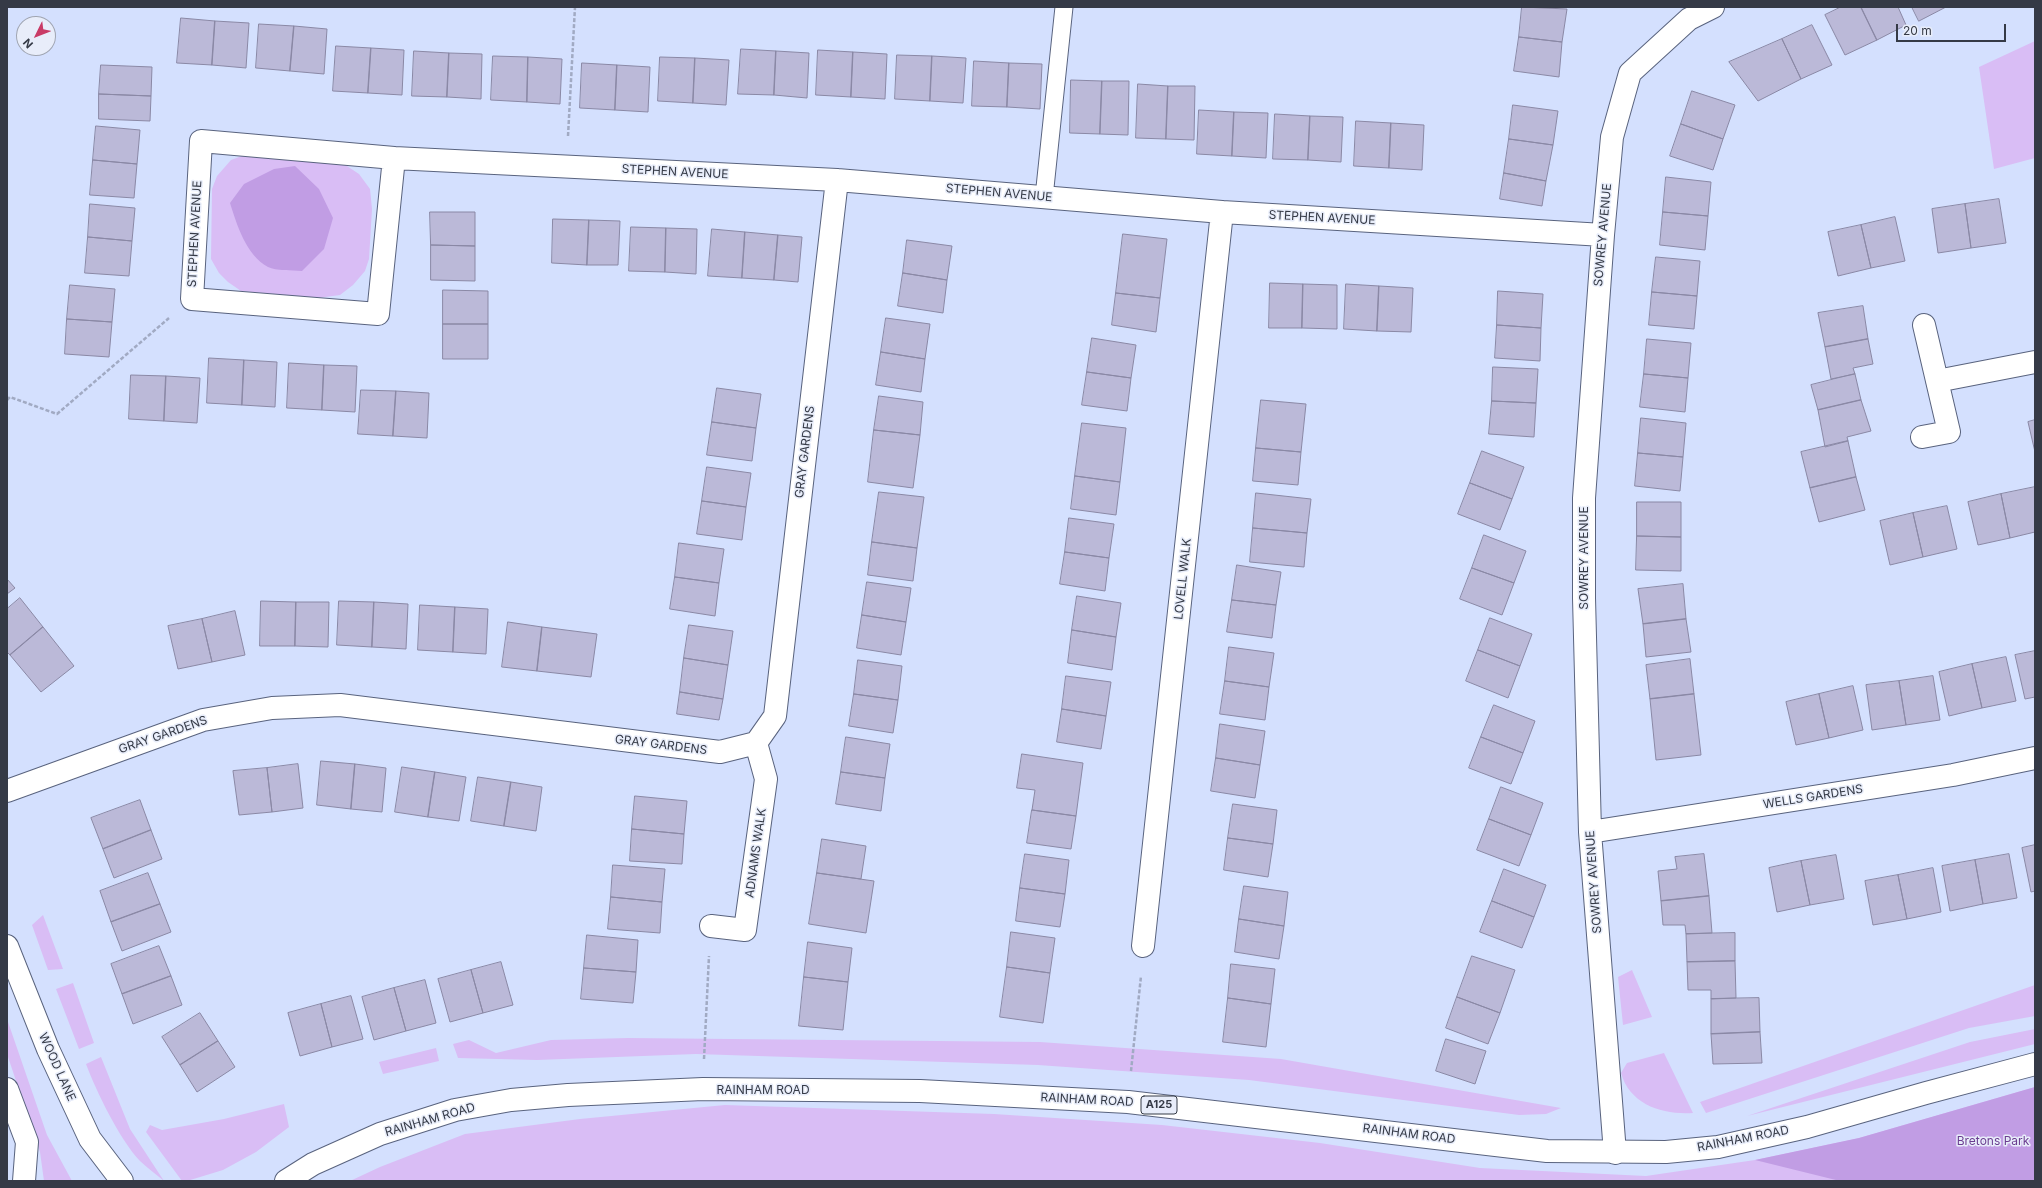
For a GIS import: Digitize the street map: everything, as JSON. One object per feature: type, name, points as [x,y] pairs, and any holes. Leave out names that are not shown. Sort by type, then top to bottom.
[{"type":"street","name":"SOWREY AVENUE","points":[[1615,1153],[1590,832],[1584,598],[1584,498],[1603,235],[1612,137],[1630,73],[1689,20],[1713,7]]},
{"type":"street","name":"STEPHEN AVENUE","points":[[394,158],[378,314],[192,299],[201,141],[394,158],[837,180],[1222,212],[1603,235]]},
{"type":"street","name":"GRAY GARDENS","points":[[7,791],[203,720],[272,708],[340,705],[720,752],[756,743],[775,716],[837,180]]},
{"type":"street","name":"LOVELL WALK","points":[[1143,946],[1222,212]]},
{"type":"street","points":[[1922,437],[1949,432],[1924,325]]},
{"type":"street","points":[[1937,381],[2035,362]]},
{"type":"street","name":"ADNAMS WALK","points":[[711,926],[745,930],[766,778],[756,743]]},
{"type":"street","name":"WELLS GARDENS","points":[[1590,832],[1953,775],[2035,758]]},
{"type":"street","name":"WOOD LANE","points":[[8,955],[48,1049],[90,1139],[122,1181]]},
{"type":"street","name":"RAINHAM ROAD","points":[[286,1181],[313,1164],[380,1134],[455,1110],[511,1100],[568,1095],[703,1089],[920,1091],[1128,1102],[1540,1150],[1615,1153],[1666,1152],[1718,1146],[1807,1127],[2035,1064]]},
{"type":"street","points":[[7,1089],[27,1142],[24,1181]]},
{"type":"lane","points":[[1044,197],[1064,7]]},
{"type":"path","points":[[566,166],[575,7]]},
{"type":"path","points":[[7,400],[10,397],[57,414],[192,299]]},
{"type":"path","points":[[703,1089],[711,926]]},
{"type":"path","points":[[1128,1102],[1143,946]]},
{"type":"green space","points":[[2035,41],[2035,158],[1994,169],[1979,67]]},
{"type":"green space","points":[[250,153],[341,162],[359,174],[370,189],[372,209],[369,259],[365,271],[353,285],[340,295],[318,298],[241,291],[228,282],[219,273],[211,259],[212,189],[217,176],[231,160]]},
{"type":"green space","points":[[295,166],[319,189],[333,218],[324,249],[302,271],[275,269],[260,262],[243,239],[230,203],[244,184],[274,169]]},
{"type":"green space","points":[[43,915],[63,969],[48,970],[32,925]]},
{"type":"green space","points":[[1632,970],[1652,1017],[1623,1025],[1618,977]]},
{"type":"green space","points":[[73,983],[94,1043],[79,1049],[56,989]]},
{"type":"green space","points":[[2035,985],[2035,1016],[1969,1028],[1706,1113],[1700,1102]]},
{"type":"green space","points":[[7,1019],[47,1135],[72,1181],[44,1181],[40,1152],[7,1054]]},
{"type":"green space","points":[[2035,1029],[2035,1044],[1747,1116],[1970,1042]]},
{"type":"green space","points":[[628,1038],[1040,1042],[1281,1059],[1561,1108],[1546,1114],[1519,1115],[1249,1080],[1038,1065],[696,1054],[537,1060],[458,1058],[453,1044],[469,1040],[496,1053],[551,1040]]},
{"type":"green space","points":[[436,1048],[439,1061],[383,1074],[379,1062]]},
{"type":"green space","points":[[1664,1053],[1693,1113],[1670,1112],[1649,1106],[1632,1093],[1625,1084],[1621,1073],[1627,1063]]},
{"type":"green space","points":[[101,1057],[130,1129],[164,1181],[143,1164],[132,1152],[102,1101],[86,1064]]},
{"type":"green space","name":"Bretons Park","points":[[2035,1087],[2035,1181],[350,1181],[380,1167],[465,1134],[580,1119],[725,1105],[994,1114],[1162,1125],[1320,1143],[1480,1168],[1646,1176],[1755,1160],[1859,1138]]},
{"type":"green space","points":[[2035,1087],[2035,1181],[1840,1181],[1755,1160],[1859,1138]]},
{"type":"green space","points":[[284,1104],[289,1127],[256,1152],[223,1170],[187,1181],[182,1181],[146,1132],[150,1125],[162,1130],[224,1119]]},
{"type":"building","points":[[1522,7],[1567,9],[1562,42],[1519,37]]},
{"type":"building","points":[[1841,7],[1861,7],[1877,40],[1845,55],[1825,15]]},
{"type":"building","points":[[1861,7],[1898,7],[1906,25],[1877,40]]},
{"type":"building","points":[[1912,7],[1946,7],[1919,21]]},
{"type":"building","points":[[181,18],[215,21],[212,65],[177,63]]},
{"type":"building","points":[[215,21],[249,23],[246,68],[212,65]]},
{"type":"building","points":[[259,24],[294,26],[290,71],[256,68]]},
{"type":"building","points":[[1812,25],[1832,65],[1801,79],[1782,39]]},
{"type":"building","points":[[294,26],[327,29],[324,74],[290,71]]},
{"type":"building","points":[[1519,37],[1562,42],[1559,77],[1514,71]]},
{"type":"building","points":[[1782,39],[1801,79],[1758,101],[1729,62]]},
{"type":"building","points":[[336,46],[371,48],[368,93],[333,91]]},
{"type":"building","points":[[371,48],[404,50],[402,95],[368,93]]},
{"type":"building","points":[[741,49],[776,51],[774,95],[738,94]]},
{"type":"building","points":[[818,50],[853,52],[851,97],[816,95]]},
{"type":"building","points":[[414,51],[449,53],[447,97],[412,96]]},
{"type":"building","points":[[776,51],[809,53],[807,98],[774,95]]},
{"type":"building","points":[[853,52],[887,54],[885,99],[851,97]]},
{"type":"building","points":[[449,53],[482,54],[481,99],[447,97]]},
{"type":"building","points":[[897,55],[932,56],[930,101],[895,99]]},
{"type":"building","points":[[493,56],[528,57],[527,102],[491,100]]},
{"type":"building","points":[[932,56],[966,58],[963,103],[930,101]]},
{"type":"building","points":[[528,57],[562,59],[560,104],[527,102]]},
{"type":"building","points":[[660,57],[695,58],[693,103],[658,101]]},
{"type":"building","points":[[695,58],[729,60],[726,105],[693,103]]},
{"type":"building","points":[[974,61],[1009,63],[1007,107],[972,106]]},
{"type":"building","points":[[582,63],[617,65],[615,110],[580,108]]},
{"type":"building","points":[[1009,63],[1042,64],[1040,109],[1007,107]]},
{"type":"building","points":[[101,65],[152,67],[151,96],[99,94]]},
{"type":"building","points":[[617,65],[650,67],[648,112],[615,110]]},
{"type":"building","points":[[1071,80],[1102,81],[1100,134],[1070,133]]},
{"type":"building","points":[[1102,81],[1129,81],[1128,135],[1100,134]]},
{"type":"building","points":[[1138,84],[1168,86],[1166,139],[1136,138]]},
{"type":"building","points":[[1168,86],[1195,86],[1194,140],[1166,139]]},
{"type":"building","points":[[1692,91],[1735,105],[1723,139],[1681,124]]},
{"type":"building","points":[[99,94],[151,96],[150,121],[99,119]]},
{"type":"building","points":[[1513,105],[1558,111],[1553,145],[1509,139]]},
{"type":"building","points":[[1199,110],[1234,112],[1232,156],[1197,154]]},
{"type":"building","points":[[1234,112],[1268,113],[1266,158],[1232,156]]},
{"type":"building","points":[[1275,114],[1310,116],[1308,160],[1273,159]]},
{"type":"building","points":[[1310,116],[1343,117],[1341,162],[1308,160]]},
{"type":"building","points":[[1356,121],[1391,123],[1389,168],[1354,166]]},
{"type":"building","points":[[1391,123],[1424,125],[1422,170],[1389,168]]},
{"type":"building","points":[[1681,124],[1723,139],[1713,170],[1670,156]]},
{"type":"building","points":[[96,126],[140,130],[137,164],[93,160]]},
{"type":"building","points":[[1509,139],[1553,145],[1546,181],[1504,173]]},
{"type":"building","points":[[93,160],[137,164],[134,198],[90,195]]},
{"type":"building","points":[[1504,173],[1546,181],[1542,206],[1500,199]]},
{"type":"building","points":[[1666,177],[1711,182],[1708,216],[1663,212]]},
{"type":"building","points":[[1999,199],[2006,243],[1971,248],[1965,204]]},
{"type":"building","points":[[90,204],[135,208],[132,241],[88,237]]},
{"type":"building","points":[[1965,204],[1971,248],[1938,253],[1932,209]]},
{"type":"building","points":[[430,212],[475,212],[475,246],[431,245]]},
{"type":"building","points":[[1663,212],[1708,216],[1705,250],[1660,245]]},
{"type":"building","points":[[1895,217],[1905,261],[1871,268],[1861,225]]},
{"type":"building","points":[[553,219],[589,220],[587,265],[552,263]]},
{"type":"building","points":[[589,220],[620,221],[618,265],[587,265]]},
{"type":"building","points":[[1861,225],[1871,268],[1838,276],[1828,232]]},
{"type":"building","points":[[631,227],[666,228],[665,272],[629,271]]},
{"type":"building","points":[[666,228],[697,229],[696,274],[665,272]]},
{"type":"building","points":[[712,229],[745,232],[742,278],[708,276]]},
{"type":"building","points":[[745,232],[778,235],[774,280],[742,278]]},
{"type":"building","points":[[1123,234],[1167,239],[1160,298],[1116,293]]},
{"type":"building","points":[[778,235],[802,237],[798,282],[774,280]]},
{"type":"building","points":[[88,237],[132,241],[129,276],[85,273]]},
{"type":"building","points":[[907,240],[952,246],[947,280],[903,273]]},
{"type":"building","points":[[431,245],[475,246],[475,281],[431,280]]},
{"type":"building","points":[[1656,257],[1700,261],[1697,296],[1652,292]]},
{"type":"building","points":[[903,273],[947,280],[943,313],[898,306]]},
{"type":"building","points":[[1270,283],[1303,284],[1302,328],[1269,328]]},
{"type":"building","points":[[1303,284],[1337,285],[1337,329],[1302,328]]},
{"type":"building","points":[[1346,284],[1379,286],[1377,331],[1344,329]]},
{"type":"building","points":[[70,285],[115,289],[112,322],[67,319]]},
{"type":"building","points":[[1379,286],[1413,288],[1411,332],[1377,331]]},
{"type":"building","points":[[443,290],[488,291],[488,324],[443,324]]},
{"type":"building","points":[[1498,291],[1543,294],[1541,328],[1497,325]]},
{"type":"building","points":[[1652,292],[1697,296],[1694,329],[1649,325]]},
{"type":"building","points":[[1116,293],[1160,298],[1156,332],[1112,325]]},
{"type":"building","points":[[1863,306],[1868,339],[1825,347],[1818,313]]},
{"type":"building","points":[[886,318],[930,324],[925,359],[881,352]]},
{"type":"building","points":[[67,319],[112,322],[109,357],[65,354]]},
{"type":"building","points":[[443,324],[488,324],[488,359],[443,359]]},
{"type":"building","points":[[1497,325],[1541,328],[1540,361],[1495,358]]},
{"type":"building","points":[[1092,338],[1136,345],[1131,378],[1087,372]]},
{"type":"building","points":[[1647,339],[1691,343],[1688,378],[1644,374]]},
{"type":"building","points":[[1868,339],[1873,364],[1853,368],[1855,374],[1831,379],[1825,347]]},
{"type":"building","points":[[881,352],[925,359],[921,392],[876,385]]},
{"type":"building","points":[[209,358],[244,360],[242,405],[207,403]]},
{"type":"building","points":[[244,360],[277,362],[275,407],[242,405]]},
{"type":"building","points":[[289,363],[324,365],[322,410],[287,408]]},
{"type":"building","points":[[324,365],[357,366],[355,412],[322,410]]},
{"type":"building","points":[[1493,367],[1538,369],[1536,403],[1492,401]]},
{"type":"building","points":[[1087,372],[1131,378],[1127,411],[1082,405]]},
{"type":"building","points":[[1644,374],[1688,378],[1685,412],[1640,407]]},
{"type":"building","points":[[1855,374],[1861,400],[1818,410],[1811,385]]},
{"type":"building","points":[[131,375],[166,376],[164,421],[129,419]]},
{"type":"building","points":[[166,376],[200,378],[197,423],[164,421]]},
{"type":"building","points":[[717,388],[761,394],[756,428],[712,422]]},
{"type":"building","points":[[361,390],[396,391],[393,436],[358,434]]},
{"type":"building","points":[[396,391],[429,393],[427,438],[393,436]]},
{"type":"building","points":[[879,396],[923,402],[920,435],[874,430]]},
{"type":"building","points":[[1261,400],[1306,404],[1301,452],[1256,448]]},
{"type":"building","points":[[1861,400],[1871,431],[1847,437],[1848,441],[1825,447],[1818,410]]},
{"type":"building","points":[[1492,401],[1536,403],[1534,437],[1489,434]]},
{"type":"building","points":[[1641,418],[1686,423],[1683,457],[1638,453]]},
{"type":"building","points":[[2035,420],[2035,452],[2028,422]]},
{"type":"building","points":[[712,422],[756,428],[752,461],[707,455]]},
{"type":"building","points":[[1082,423],[1126,428],[1120,482],[1075,476]]},
{"type":"building","points":[[874,430],[920,435],[913,488],[868,482]]},
{"type":"building","points":[[1848,441],[1856,477],[1810,488],[1801,452]]},
{"type":"building","points":[[1256,448],[1301,452],[1298,485],[1253,481]]},
{"type":"building","points":[[1482,451],[1524,467],[1512,499],[1470,483]]},
{"type":"building","points":[[1638,453],[1683,457],[1680,491],[1635,486]]},
{"type":"building","points":[[707,467],[751,473],[746,507],[702,501]]},
{"type":"building","points":[[1075,476],[1120,482],[1116,515],[1071,509]]},
{"type":"building","points":[[1856,477],[1865,510],[1819,522],[1810,488]]},
{"type":"building","points":[[1470,483],[1512,499],[1500,530],[1458,514]]},
{"type":"building","points":[[2035,487],[2035,532],[2010,538],[2001,494]]},
{"type":"building","points":[[879,492],[924,497],[917,548],[872,542]]},
{"type":"building","points":[[1256,493],[1311,499],[1307,533],[1253,528]]},
{"type":"building","points":[[2001,494],[2010,538],[1978,545],[1968,502]]},
{"type":"building","points":[[702,501],[746,507],[742,540],[697,534]]},
{"type":"building","points":[[1637,502],[1681,502],[1681,537],[1637,536]]},
{"type":"building","points":[[1947,506],[1957,549],[1923,557],[1913,513]]},
{"type":"building","points":[[1913,513],[1923,557],[1890,565],[1880,521]]},
{"type":"building","points":[[1069,518],[1114,524],[1109,558],[1065,552]]},
{"type":"building","points":[[1253,528],[1307,533],[1304,567],[1250,562]]},
{"type":"building","points":[[1484,535],[1526,551],[1514,583],[1472,568]]},
{"type":"building","points":[[1637,536],[1681,537],[1681,571],[1636,570]]},
{"type":"building","points":[[872,542],[917,548],[913,581],[868,575]]},
{"type":"building","points":[[679,543],[724,549],[719,583],[675,577]]},
{"type":"building","points":[[1065,552],[1109,558],[1105,591],[1060,584]]},
{"type":"building","points":[[1237,565],[1281,572],[1276,605],[1232,600]]},
{"type":"building","points":[[1472,568],[1514,583],[1502,615],[1460,599]]},
{"type":"building","points":[[675,577],[719,583],[715,616],[670,609]]},
{"type":"building","points":[[7,579],[15,588],[7,594]]},
{"type":"building","points":[[867,582],[911,588],[906,622],[862,615]]},
{"type":"building","points":[[1683,584],[1686,619],[1643,624],[1638,589]]},
{"type":"building","points":[[1077,596],[1121,603],[1116,637],[1072,630]]},
{"type":"building","points":[[20,598],[43,627],[10,655],[7,652],[7,609]]},
{"type":"building","points":[[1232,600],[1276,605],[1272,638],[1227,632]]},
{"type":"building","points":[[261,601],[296,602],[295,646],[260,646]]},
{"type":"building","points":[[339,601],[374,602],[372,647],[337,645]]},
{"type":"building","points":[[296,602],[329,602],[328,647],[295,646]]},
{"type":"building","points":[[374,602],[408,604],[406,649],[372,647]]},
{"type":"building","points":[[420,605],[455,607],[453,652],[418,650]]},
{"type":"building","points":[[455,607],[488,609],[486,654],[453,652]]},
{"type":"building","points":[[235,611],[245,655],[212,662],[202,619]]},
{"type":"building","points":[[862,615],[906,622],[901,655],[857,648]]},
{"type":"building","points":[[1490,618],[1532,634],[1520,666],[1478,650]]},
{"type":"building","points":[[202,619],[212,662],[178,669],[168,626]]},
{"type":"building","points":[[1686,619],[1691,652],[1646,657],[1643,624]]},
{"type":"building","points":[[508,622],[542,627],[537,671],[502,667]]},
{"type":"building","points":[[689,625],[733,631],[728,665],[684,658]]},
{"type":"building","points":[[43,627],[74,666],[41,692],[10,655]]},
{"type":"building","points":[[542,627],[597,634],[591,677],[537,671]]},
{"type":"building","points":[[1072,630],[1116,637],[1112,670],[1068,663]]},
{"type":"building","points":[[1229,647],[1274,653],[1269,687],[1225,681]]},
{"type":"building","points":[[1478,650],[1520,666],[1508,698],[1466,681]]},
{"type":"building","points":[[2035,651],[2035,697],[2025,699],[2015,655]]},
{"type":"building","points":[[2006,657],[2016,701],[1982,708],[1972,664]]},
{"type":"building","points":[[684,658],[728,665],[723,699],[680,692]]},
{"type":"building","points":[[1690,659],[1694,694],[1650,699],[1646,665]]},
{"type":"building","points":[[858,660],[902,666],[898,700],[854,694]]},
{"type":"building","points":[[1972,664],[1982,708],[1949,716],[1939,672]]},
{"type":"building","points":[[1066,676],[1111,682],[1106,716],[1062,709]]},
{"type":"building","points":[[1933,676],[1940,720],[1906,725],[1899,681]]},
{"type":"building","points":[[1225,681],[1269,687],[1265,720],[1220,714]]},
{"type":"building","points":[[1899,681],[1906,725],[1872,730],[1866,685]]},
{"type":"building","points":[[1853,686],[1863,730],[1829,738],[1819,694]]},
{"type":"building","points":[[680,692],[723,699],[719,720],[677,714]]},
{"type":"building","points":[[854,694],[898,700],[893,733],[849,726]]},
{"type":"building","points":[[1694,694],[1701,755],[1656,760],[1650,699]]},
{"type":"building","points":[[1819,694],[1829,738],[1796,745],[1786,702]]},
{"type":"building","points":[[1494,705],[1535,721],[1523,753],[1481,737]]},
{"type":"building","points":[[1062,709],[1106,716],[1101,749],[1057,742]]},
{"type":"building","points":[[1220,724],[1265,731],[1260,765],[1216,758]]},
{"type":"building","points":[[846,737],[890,744],[885,778],[841,772]]},
{"type":"building","points":[[1481,737],[1523,753],[1511,784],[1469,768]]},
{"type":"building","points":[[1022,754],[1083,763],[1076,816],[1032,810],[1035,790],[1017,788]]},
{"type":"building","points":[[1216,758],[1260,765],[1255,798],[1211,791]]},
{"type":"building","points":[[321,761],[355,764],[351,809],[317,805]]},
{"type":"building","points":[[298,764],[303,808],[272,812],[267,768]]},
{"type":"building","points":[[355,764],[386,768],[382,812],[351,809]]},
{"type":"building","points":[[402,767],[435,772],[428,817],[395,812]]},
{"type":"building","points":[[267,768],[272,812],[239,815],[233,771]]},
{"type":"building","points":[[435,772],[466,777],[459,821],[428,817]]},
{"type":"building","points":[[841,772],[885,778],[881,811],[836,804]]},
{"type":"building","points":[[478,777],[511,782],[504,826],[471,821]]},
{"type":"building","points":[[511,782],[542,787],[536,831],[504,826]]},
{"type":"building","points":[[1501,787],[1543,803],[1531,835],[1489,819]]},
{"type":"building","points":[[635,796],[687,801],[684,834],[632,829]]},
{"type":"building","points":[[140,800],[151,830],[103,849],[91,818]]},
{"type":"building","points":[[1233,804],[1277,810],[1273,844],[1228,838]]},
{"type":"building","points":[[1032,810],[1076,816],[1071,849],[1027,843]]},
{"type":"building","points":[[1489,819],[1531,835],[1519,866],[1477,850]]},
{"type":"building","points":[[632,829],[684,834],[682,864],[630,861]]},
{"type":"building","points":[[151,830],[162,859],[114,878],[103,849]]},
{"type":"building","points":[[1228,838],[1273,844],[1268,877],[1224,870]]},
{"type":"building","points":[[822,839],[866,846],[861,879],[817,873]]},
{"type":"building","points":[[2035,845],[2035,891],[2031,892],[2022,848]]},
{"type":"building","points":[[1025,854],[1069,860],[1065,894],[1020,888]]},
{"type":"building","points":[[1704,854],[1709,896],[1661,901],[1658,871],[1677,869],[1675,857]]},
{"type":"building","points":[[2009,854],[2017,898],[1983,904],[1975,860]]},
{"type":"building","points":[[1836,855],[1844,899],[1810,905],[1801,861]]},
{"type":"building","points":[[1975,860],[1983,904],[1950,911],[1942,866]]},
{"type":"building","points":[[1801,861],[1810,905],[1777,912],[1769,868]]},
{"type":"building","points":[[613,865],[665,869],[662,902],[611,897]]},
{"type":"building","points":[[1933,868],[1941,912],[1907,919],[1898,875]]},
{"type":"building","points":[[1504,869],[1546,885],[1534,917],[1492,901]]},
{"type":"building","points":[[148,873],[160,904],[111,922],[100,891]]},
{"type":"building","points":[[817,873],[874,881],[866,933],[809,924]]},
{"type":"building","points":[[1898,875],[1907,919],[1873,925],[1865,881]]},
{"type":"building","points":[[1244,886],[1288,892],[1284,926],[1239,919]]},
{"type":"building","points":[[1020,888],[1065,894],[1060,927],[1016,921]]},
{"type":"building","points":[[1709,896],[1712,933],[1686,934],[1685,925],[1663,925],[1661,901]]},
{"type":"building","points":[[611,897],[662,902],[660,933],[608,929]]},
{"type":"building","points":[[1492,901],[1534,917],[1522,948],[1480,932]]},
{"type":"building","points":[[160,904],[171,932],[122,951],[111,922]]},
{"type":"building","points":[[1239,919],[1284,926],[1279,959],[1235,952]]},
{"type":"building","points":[[1011,932],[1055,938],[1050,973],[1007,967]]},
{"type":"building","points":[[1735,933],[1735,961],[1687,962],[1686,934]]},
{"type":"building","points":[[587,935],[638,940],[636,972],[584,968]]},
{"type":"building","points":[[808,942],[852,948],[848,982],[804,977]]},
{"type":"building","points":[[159,946],[171,976],[122,994],[111,964]]},
{"type":"building","points":[[1472,956],[1515,970],[1500,1013],[1457,997]]},
{"type":"building","points":[[1735,961],[1736,998],[1711,999],[1711,990],[1688,990],[1687,962]]},
{"type":"building","points":[[501,962],[513,1005],[483,1013],[471,970]]},
{"type":"building","points":[[1231,964],[1275,969],[1271,1004],[1228,998]]},
{"type":"building","points":[[1007,967],[1050,973],[1043,1023],[1000,1017]]},
{"type":"building","points":[[584,968],[636,972],[633,1003],[581,999]]},
{"type":"building","points":[[471,970],[483,1013],[450,1022],[438,979]]},
{"type":"building","points":[[171,976],[182,1005],[133,1024],[122,994]]},
{"type":"building","points":[[804,977],[848,982],[843,1030],[799,1026]]},
{"type":"building","points":[[425,980],[436,1023],[406,1031],[394,988]]},
{"type":"building","points":[[394,988],[406,1031],[374,1040],[362,997]]},
{"type":"building","points":[[351,996],[363,1039],[332,1047],[321,1004]]},
{"type":"building","points":[[1457,997],[1500,1013],[1488,1044],[1446,1028]]},
{"type":"building","points":[[1228,998],[1271,1004],[1266,1047],[1223,1042]]},
{"type":"building","points":[[1759,998],[1760,1032],[1711,1034],[1711,999]]},
{"type":"building","points":[[321,1004],[332,1047],[300,1056],[288,1013]]},
{"type":"building","points":[[200,1013],[218,1041],[180,1065],[162,1037]]},
{"type":"building","points":[[1760,1032],[1762,1063],[1713,1064],[1711,1034]]},
{"type":"building","points":[[1446,1039],[1486,1051],[1475,1084],[1436,1071]]},
{"type":"building","points":[[218,1041],[235,1067],[197,1092],[180,1065]]}]
